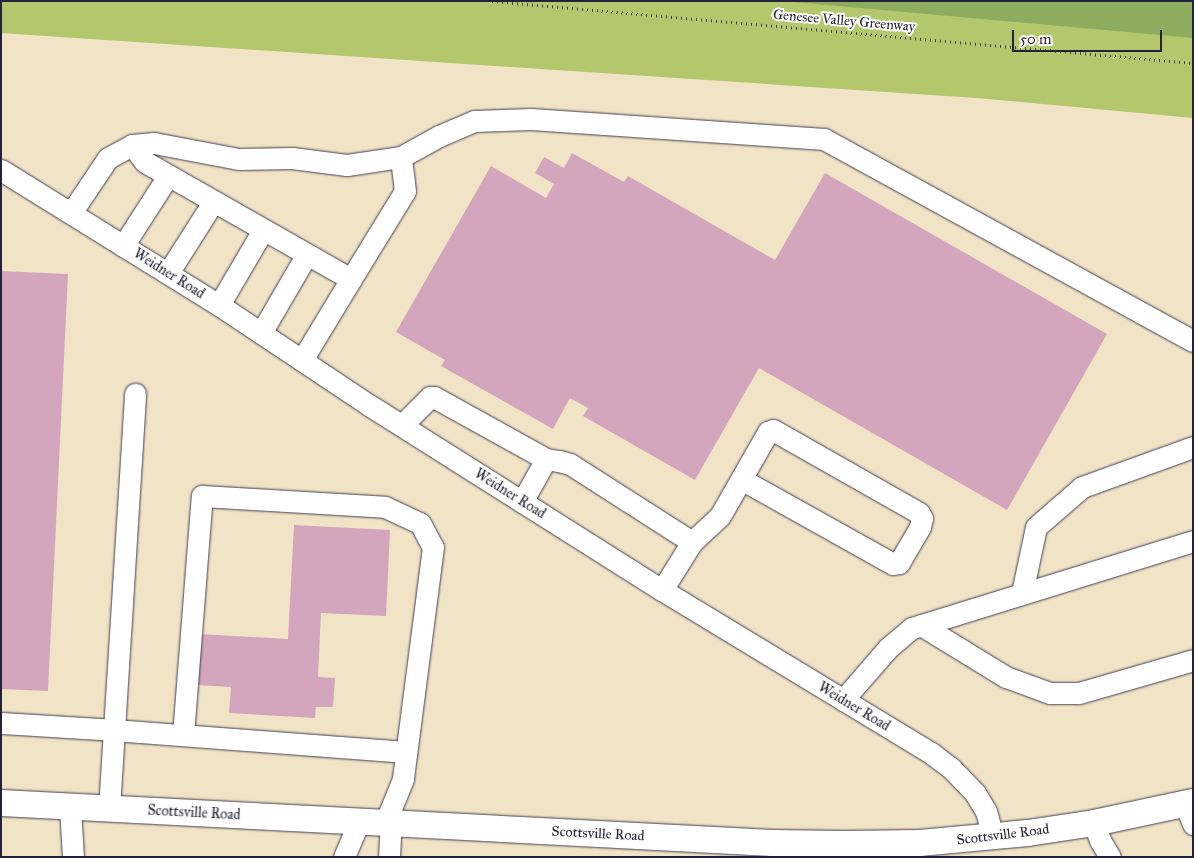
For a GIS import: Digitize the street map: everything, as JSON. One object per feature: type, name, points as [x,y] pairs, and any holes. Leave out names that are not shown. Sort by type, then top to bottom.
[{"type":"main road","name":"Scottsville Road","points":[[1,803],[808,844],[910,843],[994,837],[1190,810]]},
{"type":"street","points":[[71,214],[108,158],[132,145],[154,143],[240,159],[292,158],[347,165],[401,157],[439,136],[474,121],[561,121],[824,139],[1193,341]]},
{"type":"street","points":[[132,145],[145,162],[351,279]]},
{"type":"street","points":[[302,360],[405,191],[401,157]]},
{"type":"street","name":"Weidner Road","points":[[1,170],[219,305],[402,425],[662,590],[931,753],[950,768],[981,802],[990,820],[994,837]]},
{"type":"street","points":[[123,246],[168,176]]},
{"type":"street","points":[[168,273],[213,202]]},
{"type":"street","points":[[219,305],[263,230]]},
{"type":"street","points":[[261,333],[307,254]]},
{"type":"street","points":[[109,809],[135,394]]},
{"type":"street","points":[[402,425],[430,397],[434,397],[546,459],[570,464],[692,542]]},
{"type":"street","points":[[662,590],[692,542],[720,516],[741,479],[768,432],[773,430],[919,513],[922,518],[920,527],[899,563],[893,564],[741,479]]},
{"type":"street","points":[[1022,593],[1036,527],[1082,487],[1193,447]]},
{"type":"street","points":[[522,502],[546,459]]},
{"type":"street","points":[[183,735],[202,496],[385,507],[420,523],[433,547],[403,779],[388,823],[389,857]]},
{"type":"street","points":[[843,700],[888,648],[912,628],[1193,540]]},
{"type":"street","points":[[921,625],[1006,677],[1050,693],[1079,693],[1193,660]]},
{"type":"street","points":[[1,723],[406,752]]},
{"type":"street","points":[[70,807],[73,857]]},
{"type":"street","points":[[344,857],[359,822]]},
{"type":"street","points":[[1094,823],[1100,840],[1110,857]]},
{"type":"path","name":"Genesee Valley Greenway","points":[[492,1],[1193,63]]},
{"type":"green space","points":[[1,1],[862,1],[1193,28],[1193,118],[977,98],[1,33]]},
{"type":"green space","points":[[783,1],[1193,1],[1193,38]]},
{"type":"building","points":[[572,153],[624,182],[628,176],[775,260],[825,173],[1107,334],[1007,510],[759,368],[695,480],[583,416],[588,408],[570,398],[553,429],[441,366],[445,360],[396,332],[491,166],[546,198],[554,184],[535,173],[544,157],[564,168]]},
{"type":"building","points":[[1,271],[68,274],[48,691],[1,689]]},
{"type":"building","points":[[294,525],[390,530],[386,616],[321,613],[318,677],[335,678],[333,707],[316,707],[315,718],[229,713],[231,687],[197,685],[199,634],[288,639]]}]
